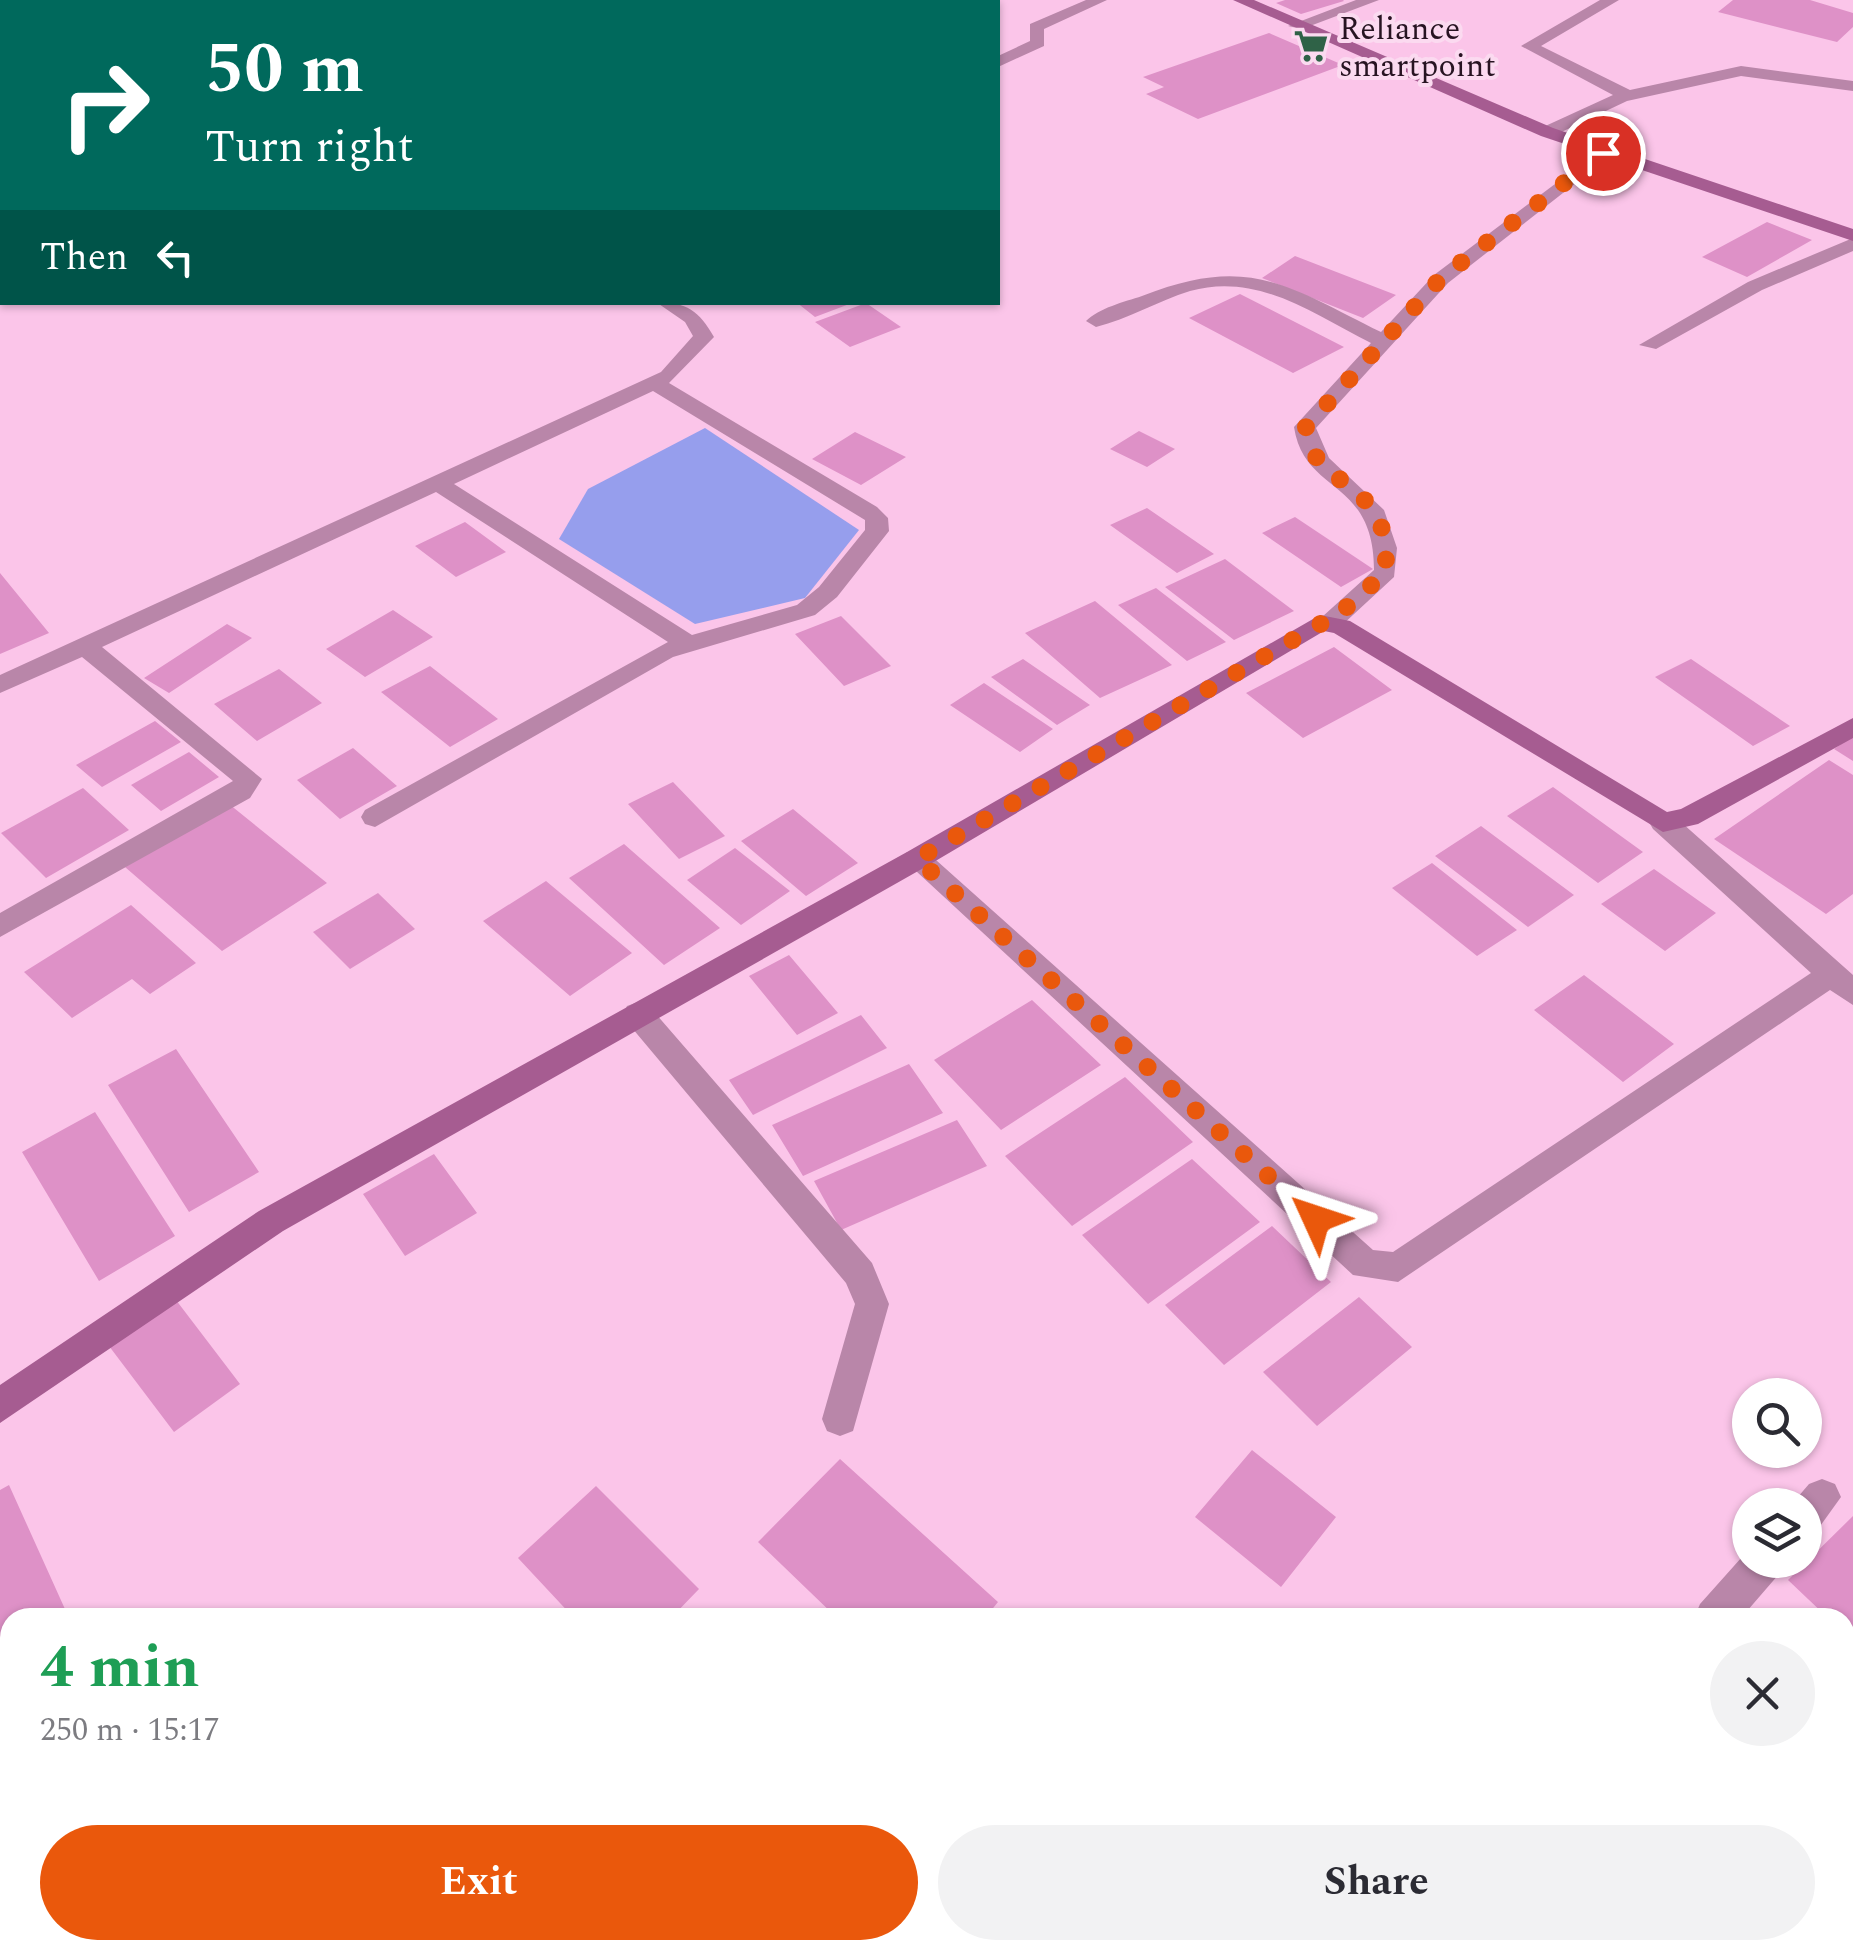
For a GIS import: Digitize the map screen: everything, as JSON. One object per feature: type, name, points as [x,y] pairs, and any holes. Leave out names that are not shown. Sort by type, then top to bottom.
[{"type":"street","points":[[1000,61],[1038,43],[1036,27],[1099,0]]},
{"type":"street","points":[[1242,0],[1548,132],[1853,235]]},
{"type":"street","points":[[1296,26],[1371,0]]},
{"type":"street","points":[[1611,0],[1529,46],[1627,95]]},
{"type":"street","points":[[1548,132],[1627,95],[1746,71],[1853,86]]},
{"type":"street","points":[[0,1406],[271,1221],[917,859],[1320,624],[1330,622],[1386,572],[1386,542],[1372,509],[1309,451],[1306,427],[1441,278],[1603,153]]},
{"type":"street","points":[[1649,345],[1745,292],[1853,244]]},
{"type":"street","points":[[1096,320],[1190,286],[1237,279],[1264,285],[1384,342]]},
{"type":"street","points":[[0,684],[654,383],[674,370],[704,337],[699,310]]},
{"type":"street","points":[[375,817],[649,658],[686,643],[806,610],[828,592],[878,524],[869,512],[654,383]]},
{"type":"street","points":[[439,484],[686,643]]},
{"type":"street","points":[[917,859],[1365,1264],[1386,1269],[1398,1267],[1842,984],[1663,822],[1330,622]]},
{"type":"street","points":[[0,926],[240,790],[249,779],[86,646]]},
{"type":"street","points":[[1663,822],[1688,817],[1853,727]]},
{"type":"street","points":[[638,1014],[860,1274],[868,1290],[872,1304],[840,1419]]},
{"type":"street","points":[[1723,1608],[1749,1578]]},
{"type":"water","points":[[705,428],[859,530],[805,598],[695,624],[559,539],[588,489]]},
{"type":"building","points":[[1733,0],[1810,0],[1853,13],[1853,27],[1837,42],[1718,12]]},
{"type":"building","points":[[1344,1],[1301,14],[1276,3]]},
{"type":"building","points":[[1269,33],[1343,65],[1198,119],[1146,94],[1164,87],[1143,77]]},
{"type":"building","points":[[1767,222],[1812,240],[1747,277],[1702,257]]},
{"type":"building","points":[[1295,256],[1396,295],[1363,318],[1262,278]]},
{"type":"building","points":[[1240,294],[1344,347],[1293,373],[1189,318]]},
{"type":"building","points":[[800,305],[847,305],[815,317]]},
{"type":"building","points":[[869,305],[901,327],[850,347],[815,322]]},
{"type":"building","points":[[1139,431],[1175,449],[1147,467],[1110,449]]},
{"type":"building","points":[[855,432],[906,457],[861,485],[812,459]]},
{"type":"building","points":[[1147,508],[1214,554],[1177,573],[1110,525]]},
{"type":"building","points":[[1295,517],[1373,569],[1341,587],[1262,533]]},
{"type":"building","points":[[465,522],[506,552],[456,577],[415,546]]},
{"type":"building","points":[[1225,559],[1294,611],[1234,640],[1165,587]]},
{"type":"building","points":[[0,573],[49,633],[0,654]]},
{"type":"building","points":[[1156,588],[1226,642],[1187,661],[1118,605]]},
{"type":"building","points":[[1095,601],[1172,665],[1100,698],[1025,633]]},
{"type":"building","points":[[393,610],[433,637],[365,677],[326,649]]},
{"type":"building","points":[[841,616],[891,666],[844,686],[795,634]]},
{"type":"building","points":[[227,624],[252,638],[169,693],[144,678]]},
{"type":"building","points":[[1334,647],[1392,690],[1303,738],[1246,693]]},
{"type":"building","points":[[1023,659],[1090,705],[1057,725],[991,677]]},
{"type":"building","points":[[1691,659],[1790,726],[1753,746],[1655,677]]},
{"type":"building","points":[[430,666],[498,719],[450,747],[381,692]]},
{"type":"building","points":[[279,669],[322,703],[257,741],[214,704]]},
{"type":"building","points":[[984,683],[1053,729],[1020,752],[950,705]]},
{"type":"building","points":[[155,721],[181,742],[102,787],[76,765]]},
{"type":"building","points":[[1853,736],[1853,761],[1834,749]]},
{"type":"building","points":[[353,748],[397,786],[340,819],[297,780]]},
{"type":"building","points":[[189,752],[219,777],[161,811],[131,785]]},
{"type":"building","points":[[1829,760],[1853,775],[1853,894],[1826,914],[1714,839]]},
{"type":"building","points":[[673,782],[725,836],[679,859],[628,804]]},
{"type":"building","points":[[1553,787],[1643,852],[1598,883],[1507,816]]},
{"type":"building","points":[[83,788],[129,830],[46,878],[1,833]]},
{"type":"building","points":[[229,804],[327,883],[222,951],[125,867]]},
{"type":"building","points":[[793,809],[858,863],[806,896],[741,841]]},
{"type":"building","points":[[1481,826],[1574,895],[1528,927],[1435,856]]},
{"type":"building","points":[[624,844],[720,928],[664,965],[569,878]]},
{"type":"building","points":[[735,848],[790,891],[741,925],[687,880]]},
{"type":"building","points":[[1432,863],[1517,930],[1477,956],[1392,888]]},
{"type":"building","points":[[1654,869],[1716,913],[1665,951],[1601,904]]},
{"type":"building","points":[[546,881],[632,953],[570,996],[483,921]]},
{"type":"building","points":[[378,893],[415,929],[350,969],[313,932]]},
{"type":"building","points":[[131,905],[196,963],[150,994],[132,979],[72,1018],[24,972]]},
{"type":"building","points":[[789,955],[838,1013],[797,1035],[749,976]]},
{"type":"building","points":[[1584,975],[1674,1044],[1623,1082],[1534,1010]]},
{"type":"building","points":[[1032,1000],[1101,1065],[1001,1130],[934,1060]]},
{"type":"building","points":[[861,1015],[887,1048],[753,1115],[729,1080]]},
{"type":"building","points":[[176,1049],[259,1172],[189,1212],[108,1085]]},
{"type":"building","points":[[909,1064],[943,1113],[803,1176],[772,1125]]},
{"type":"building","points":[[1125,1077],[1193,1142],[1072,1226],[1005,1156]]},
{"type":"building","points":[[95,1112],[175,1236],[99,1281],[22,1152]]},
{"type":"building","points":[[957,1120],[987,1166],[841,1230],[814,1181]]},
{"type":"building","points":[[434,1154],[477,1213],[405,1256],[363,1194]]},
{"type":"building","points":[[1192,1159],[1260,1222],[1148,1304],[1082,1235]]},
{"type":"building","points":[[1272,1226],[1331,1282],[1224,1365],[1165,1305]]},
{"type":"building","points":[[1359,1297],[1412,1347],[1317,1426],[1263,1372]]},
{"type":"building","points":[[176,1300],[240,1384],[174,1432],[109,1346]]},
{"type":"building","points":[[1252,1450],[1336,1517],[1281,1587],[1195,1517]]},
{"type":"building","points":[[840,1459],[998,1602],[993,1608],[827,1608],[758,1542]]},
{"type":"building","points":[[9,1485],[64,1608],[0,1608],[0,1490]]},
{"type":"building","points":[[596,1486],[699,1589],[681,1608],[565,1608],[518,1558]]},
{"type":"building","points":[[1853,1516],[1853,1608],[1817,1608],[1788,1580],[1822,1578],[1822,1547]]},
{"type":"place","name":"Reliance smartpoint","points":[[1311,46]]},
{"type":"route","points":[[1316,1219],[917,859],[1320,624],[1330,622],[1386,572],[1386,542],[1372,509],[1309,451],[1306,427],[1441,278],[1603,153]]}]
